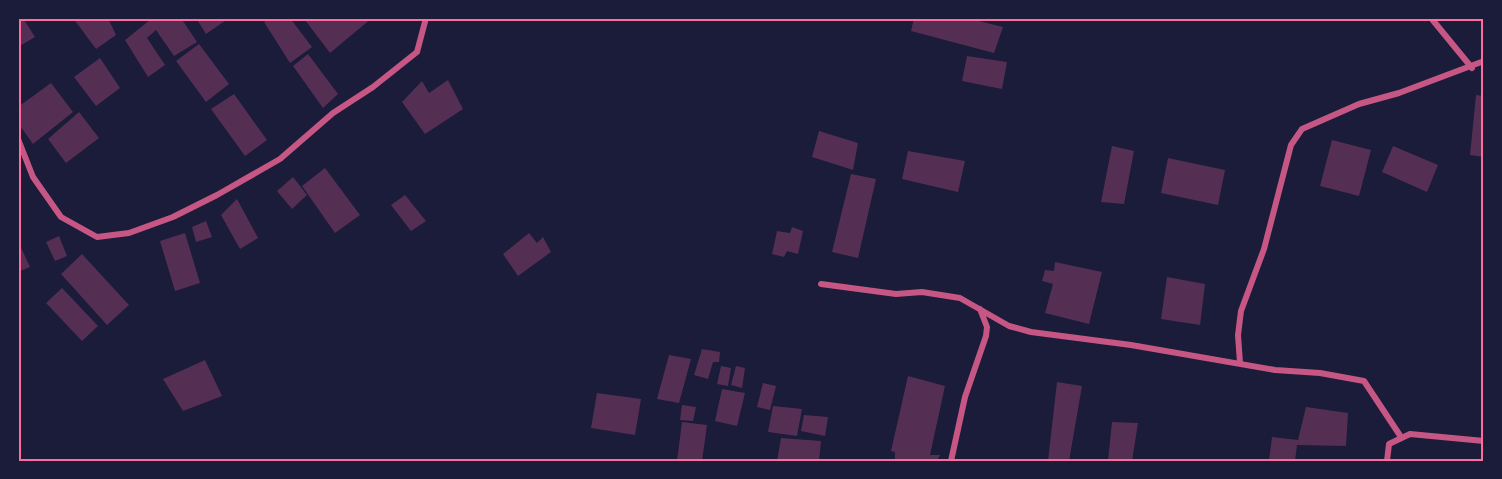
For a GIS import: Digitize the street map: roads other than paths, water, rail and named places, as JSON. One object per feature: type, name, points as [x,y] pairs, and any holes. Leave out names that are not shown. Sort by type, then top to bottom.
[{"type":"street","points":[[18,140],[33,177],[61,217],[97,237],[129,233],[217,195],[280,159],[333,113],[374,87],[417,52],[426,18]]},
{"type":"street","points":[[1431,18],[1472,68]]},
{"type":"street","points":[[1240,363],[1238,335],[1241,311],[1264,249],[1291,145],[1302,129],[1359,104],[1472,68],[1484,61]]},
{"type":"street","points":[[820,284],[896,294],[922,292],[944,295],[960,298],[1009,326],[1031,332],[1364,381],[1401,437]]},
{"type":"street","points":[[951,461],[965,397],[986,336],[987,327],[980,308]]},
{"type":"street","points":[[1387,461],[1389,444],[1401,437],[1418,434],[1484,441]]}]
